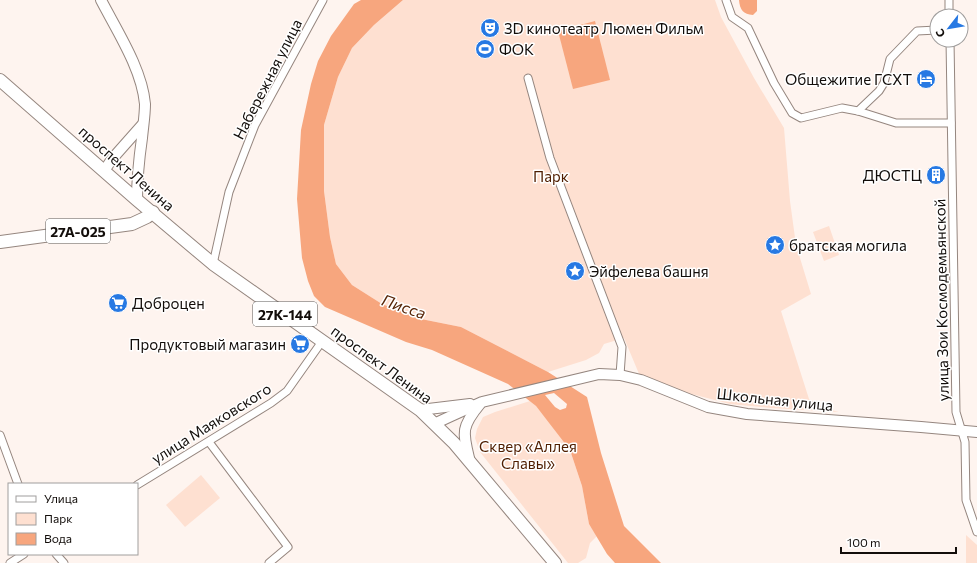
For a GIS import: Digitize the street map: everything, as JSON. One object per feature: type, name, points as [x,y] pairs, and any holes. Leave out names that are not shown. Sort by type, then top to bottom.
[{"type":"main road","points":[[100,0],[128,53],[141,84],[145,106],[137,180],[137,200]]},
{"type":"main road","name":"проспект Ленина","points":[[0,80],[137,200],[213,264],[323,340],[420,410],[454,443],[555,563]]},
{"type":"main road","points":[[104,171],[112,159],[143,124]]},
{"type":"main road","name":"27А-025","points":[[0,242],[132,224],[148,217],[153,212]]},
{"type":"main road","name":"Школьная улица","points":[[420,410],[482,402],[576,378],[599,374],[620,375],[641,380],[708,407],[747,414],[977,432]]},
{"type":"main road","points":[[470,462],[464,439],[465,426],[469,418],[482,402]]},
{"type":"main road","name":"Школьная улица","points":[[434,424],[482,402]]},
{"type":"street","name":"Набережная улица","points":[[213,264],[229,192],[254,125],[323,0]]},
{"type":"street","points":[[726,0],[732,18],[748,28],[774,83],[792,113],[801,118],[842,108],[858,111],[896,123],[951,123]]},
{"type":"street","points":[[858,111],[879,91],[884,84],[890,59],[917,31],[929,30]]},
{"type":"street","name":"улица Зои Космодемьянской","points":[[950,48],[956,412],[965,442],[966,500],[974,527],[977,532]]},
{"type":"street","points":[[528,78],[550,158],[622,347],[620,375]]},
{"type":"street","name":"улица Маяковского","points":[[138,484],[209,442],[271,403],[287,391],[323,340]]},
{"type":"street","points":[[0,435],[18,483]]},
{"type":"street","points":[[209,442],[288,547],[269,563]]},
{"type":"street","points":[[10,563],[22,555]]},
{"type":"street","points":[[57,555],[64,563]]},
{"type":"green space","name":"Парк","points":[[403,0],[715,0],[721,17],[754,78],[784,128],[790,201],[796,245],[811,294],[781,311],[809,399],[827,409],[839,412],[730,404],[642,381],[624,338],[604,344],[599,353],[586,360],[548,372],[461,327],[421,319],[382,304],[352,285],[336,264],[330,237],[324,191],[324,125],[338,77],[352,48],[374,25]]},
{"type":"green space","points":[[829,226],[839,255],[824,261],[813,232]]},
{"type":"green space","name":"Сквер «Аллея Славы»","points":[[530,401],[555,429],[570,450],[582,486],[589,524],[597,536],[590,543],[586,558],[578,563],[568,563],[480,452],[475,438],[477,429],[483,417]]},
{"type":"green space","points":[[201,475],[220,498],[185,527],[166,505]]},
{"type":"green space","points":[[966,535],[977,545],[977,563],[966,563]]},
{"type":"water","points":[[361,0],[403,0],[374,25],[352,48],[338,77],[324,125],[324,191],[330,237],[336,264],[352,285],[382,304],[421,319],[461,327],[548,372],[587,397],[601,453],[624,526],[661,563],[615,563],[607,554],[589,524],[582,486],[570,450],[536,406],[508,384],[432,350],[406,342],[325,307],[314,296],[308,281],[302,258],[297,199],[301,130],[311,84],[318,61],[331,36],[354,4]],"holes":[[[554,393],[567,404],[566,408],[560,410],[555,407],[545,395]]]},
{"type":"water","points":[[739,0],[757,0],[757,11],[753,15],[747,14],[741,9]]},
{"type":"water","points":[[595,21],[610,80],[573,89],[558,31]]},
{"type":"place","name":"3D кинотеатр Люмен Фильм","points":[[490,28]]},
{"type":"place","name":"ФОК","points":[[485,49]]},
{"type":"place","name":"Общежитие ГСХТ","points":[[926,79]]},
{"type":"place","name":"ДЮСТЦ","points":[[936,175]]},
{"type":"place","name":"братская могила","points":[[775,245]]},
{"type":"place","name":"Эйфелева башня","points":[[575,271]]},
{"type":"place","name":"Доброцен","points":[[118,303]]},
{"type":"place","name":"Продуктовый магазин","points":[[300,344]]},
{"type":"water label","name":"Писса","points":[[404,306]]}]
